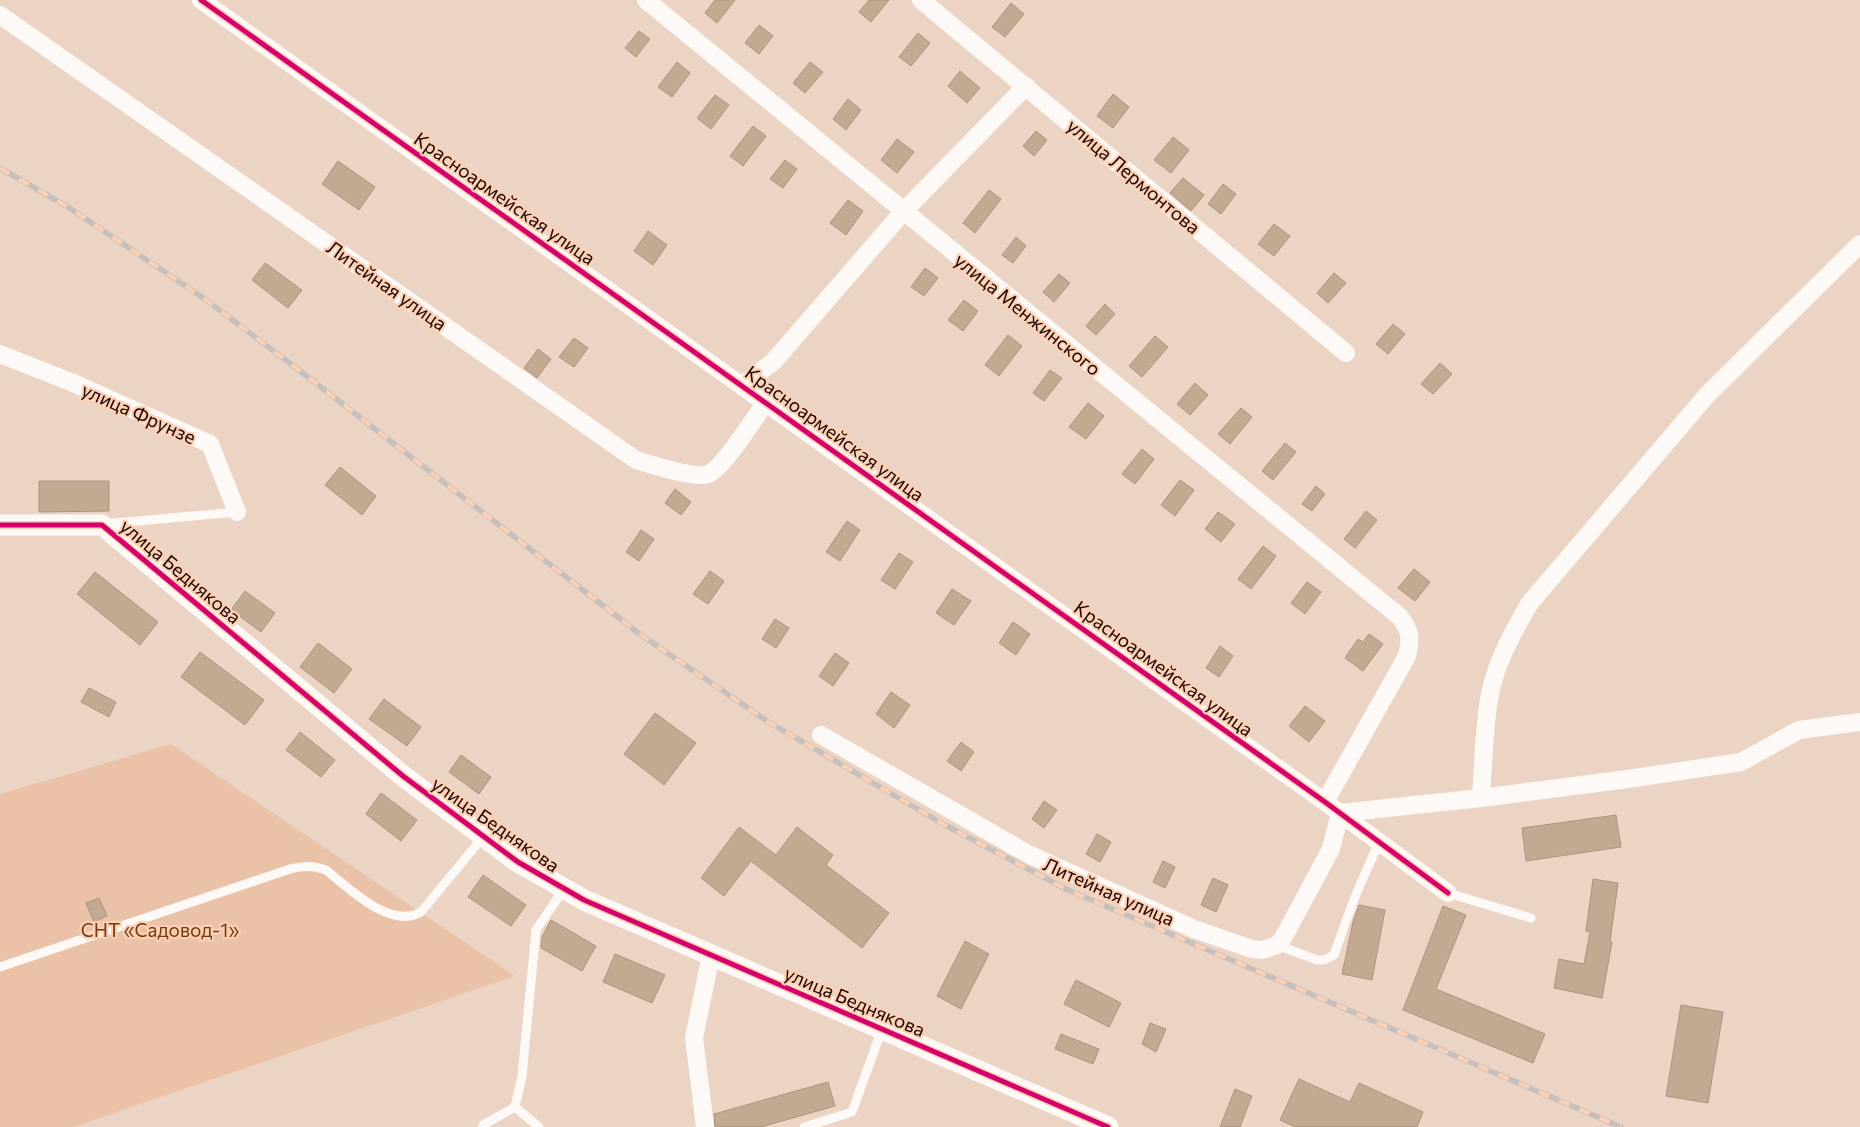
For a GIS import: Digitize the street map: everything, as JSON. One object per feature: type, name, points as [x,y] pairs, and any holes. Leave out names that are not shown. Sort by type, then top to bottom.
[{"type":"street","name":"Красноармейская улица","points":[[201,0],[1325,802],[1448,893]]},
{"type":"street","name":"улица Менжинского","points":[[646,0],[1400,617],[1409,629],[1410,641],[1407,656],[1325,802]]},
{"type":"street","name":"улица Лермонтова","points":[[921,0],[1346,353]]},
{"type":"street","name":"Литейная улица","points":[[0,15],[636,460],[691,474],[707,475],[718,467],[766,402]]},
{"type":"street","points":[[742,385],[773,362],[903,212],[1026,86]]},
{"type":"street","points":[[1481,798],[1489,698],[1507,643],[1529,604],[1707,395],[1860,244]]},
{"type":"street","name":"улица Фрунзе","points":[[0,354],[71,382],[210,444],[237,512]]},
{"type":"street","name":"улица Беднякова","points":[[0,525],[102,525],[403,776],[518,862],[584,900],[1108,1127]]},
{"type":"street","points":[[1277,945],[1288,930],[1331,849],[1340,813],[1481,798],[1741,762],[1799,730],[1860,722]]},
{"type":"street","name":"Литейная улица","points":[[821,735],[1028,854],[1194,929],[1252,949],[1262,950],[1277,945]]},
{"type":"street","points":[[705,1127],[694,1038],[711,955]]},
{"type":"lane","points":[[102,525],[237,512]]},
{"type":"lane","points":[[0,967],[290,869],[307,866],[316,866],[326,870],[376,909],[392,915],[414,916],[421,912],[484,836]]},
{"type":"lane","points":[[1277,945],[1317,960],[1324,960],[1334,955],[1338,950],[1354,899],[1379,842]]},
{"type":"lane","points":[[483,1127],[483,1125],[515,1107],[522,1076],[536,930],[564,888]]},
{"type":"lane","points":[[1448,893],[1531,918]]},
{"type":"lane","points":[[804,1127],[852,1112],[882,1029]]},
{"type":"lane","points":[[515,1107],[539,1127]]},
{"type":"green space","name":"СНТ «Садовод-1»","points":[[171,744],[515,976],[73,1127],[0,1127],[0,794]]},
{"type":"building","points":[[715,0],[735,0],[717,23],[705,13]]},
{"type":"building","points":[[869,0],[889,0],[871,22],[859,12]]},
{"type":"building","points":[[1011,3],[1024,14],[1005,37],[992,27]]},
{"type":"building","points":[[759,25],[773,36],[759,54],[745,43]]},
{"type":"building","points":[[639,31],[650,39],[636,57],[625,48]]},
{"type":"building","points":[[918,33],[930,43],[911,66],[899,57]]},
{"type":"building","points":[[677,62],[690,73],[672,97],[658,87]]},
{"type":"building","points":[[810,62],[823,72],[805,93],[793,83]]},
{"type":"building","points":[[960,71],[980,88],[967,103],[948,86]]},
{"type":"building","points":[[1113,94],[1129,107],[1113,128],[1097,116]]},
{"type":"building","points":[[715,95],[729,105],[711,129],[697,118]]},
{"type":"building","points":[[848,99],[861,110],[846,130],[833,119]]},
{"type":"building","points":[[753,126],[766,136],[743,166],[730,156]]},
{"type":"building","points":[[1036,131],[1047,140],[1034,156],[1023,146]]},
{"type":"building","points":[[1173,137],[1189,150],[1171,173],[1154,160]]},
{"type":"building","points":[[897,139],[914,152],[897,173],[881,160]]},
{"type":"building","points":[[785,160],[797,169],[783,188],[770,179]]},
{"type":"building","points":[[338,161],[375,187],[359,210],[322,184]]},
{"type":"building","points":[[1183,178],[1204,195],[1191,211],[1170,193]]},
{"type":"building","points":[[1223,184],[1236,194],[1221,214],[1208,204]]},
{"type":"building","points":[[989,190],[1001,199],[975,233],[963,223]]},
{"type":"building","points":[[848,200],[863,211],[846,235],[830,223]]},
{"type":"building","points":[[1274,224],[1290,236],[1274,256],[1258,244]]},
{"type":"building","points":[[648,231],[667,245],[653,265],[634,251]]},
{"type":"building","points":[[1016,237],[1026,246],[1013,263],[1002,255]]},
{"type":"building","points":[[265,263],[302,290],[288,308],[252,280]]},
{"type":"building","points":[[925,268],[938,278],[924,296],[911,287]]},
{"type":"building","points":[[1334,273],[1346,283],[1328,303],[1317,293]]},
{"type":"building","points":[[1059,274],[1070,283],[1054,302],[1043,292]]},
{"type":"building","points":[[964,300],[978,311],[963,331],[948,320]]},
{"type":"building","points":[[1105,304],[1115,314],[1096,335],[1086,326]]},
{"type":"building","points":[[1393,324],[1405,334],[1388,354],[1376,344]]},
{"type":"building","points":[[1008,335],[1022,346],[999,376],[985,365]]},
{"type":"building","points":[[1155,336],[1168,347],[1142,377],[1129,366]]},
{"type":"building","points":[[574,338],[588,348],[574,367],[559,357]]},
{"type":"building","points":[[538,349],[551,359],[537,378],[524,368]]},
{"type":"building","points":[[1440,363],[1452,374],[1433,394],[1421,384]]},
{"type":"building","points":[[1050,370],[1062,378],[1044,401],[1033,393]]},
{"type":"building","points":[[1195,383],[1208,395],[1190,415],[1177,404]]},
{"type":"building","points":[[1088,403],[1104,416],[1086,439],[1069,427]]},
{"type":"building","points":[[1241,408],[1252,417],[1230,444],[1218,434]]},
{"type":"building","points":[[1285,443],[1296,452],[1273,480],[1262,471]]},
{"type":"building","points":[[1142,449],[1154,459],[1135,484],[1122,474]]},
{"type":"building","points":[[340,467],[376,496],[362,515],[325,485]]},
{"type":"building","points":[[1180,480],[1194,490],[1175,516],[1161,505]]},
{"type":"building","points":[[39,481],[109,481],[109,511],[39,512]]},
{"type":"building","points":[[1316,486],[1325,494],[1312,511],[1302,504]]},
{"type":"building","points":[[675,489],[691,502],[681,515],[665,503]]},
{"type":"building","points":[[1366,511],[1377,520],[1355,548],[1344,539]]},
{"type":"building","points":[[1218,512],[1235,524],[1221,542],[1205,529]]},
{"type":"building","points":[[847,521],[860,530],[840,561],[826,552]]},
{"type":"building","points":[[641,530],[654,539],[639,561],[626,552]]},
{"type":"building","points":[[1263,546],[1276,556],[1251,589],[1238,579]]},
{"type":"building","points":[[899,553],[913,562],[895,589],[881,580]]},
{"type":"building","points":[[1414,569],[1430,582],[1415,601],[1398,588]]},
{"type":"building","points":[[710,571],[724,581],[708,604],[693,594]]},
{"type":"building","points":[[95,572],[158,622],[140,645],[77,594]]},
{"type":"building","points":[[1307,582],[1321,592],[1305,614],[1291,603]]},
{"type":"building","points":[[952,589],[971,601],[954,625],[936,613]]},
{"type":"building","points":[[245,591],[275,613],[261,632],[231,610]]},
{"type":"building","points":[[775,619],[789,628],[776,648],[762,639]]},
{"type":"building","points":[[1013,622],[1030,634],[1016,655],[999,643]]},
{"type":"building","points":[[1369,634],[1383,644],[1363,671],[1345,658],[1358,639],[1363,642]]},
{"type":"building","points":[[318,643],[352,669],[334,693],[300,667]]},
{"type":"building","points":[[1220,646],[1233,656],[1219,677],[1206,668]]},
{"type":"building","points":[[200,652],[264,700],[245,725],[181,677]]},
{"type":"building","points":[[835,653],[849,663],[833,686],[819,676]]},
{"type":"building","points":[[89,688],[116,702],[109,717],[81,702]]},
{"type":"building","points":[[891,692],[910,705],[894,728],[876,714]]},
{"type":"building","points":[[384,699],[421,727],[407,746],[369,719]]},
{"type":"building","points":[[1305,706],[1325,721],[1309,742],[1289,726]]},
{"type":"building","points":[[655,713],[696,743],[664,785],[624,754]]},
{"type":"building","points":[[300,732],[335,760],[321,777],[286,750]]},
{"type":"building","points":[[961,742],[974,752],[961,771],[947,761]]},
{"type":"building","points":[[461,755],[491,777],[479,794],[449,772]]},
{"type":"building","points":[[381,793],[417,820],[401,841],[366,814]]},
{"type":"building","points":[[1044,801],[1057,810],[1044,828],[1032,819]]},
{"type":"building","points":[[1616,815],[1621,847],[1526,861],[1522,828]]},
{"type":"building","points":[[739,827],[776,855],[797,827],[833,855],[826,865],[889,913],[862,948],[751,861],[724,896],[701,878]]},
{"type":"building","points":[[1097,834],[1111,842],[1100,862],[1086,854]]},
{"type":"building","points":[[1163,861],[1175,867],[1165,888],[1153,882]]},
{"type":"building","points":[[483,875],[526,905],[511,926],[468,897]]},
{"type":"building","points":[[1213,878],[1228,885],[1216,912],[1201,905]]},
{"type":"building","points":[[1593,879],[1618,883],[1610,942],[1612,942],[1602,998],[1554,988],[1559,959],[1584,964],[1590,932],[1586,931]]},
{"type":"building","points":[[99,898],[107,916],[94,922],[86,903]]},
{"type":"building","points":[[1359,905],[1385,910],[1372,980],[1342,974],[1353,922]]},
{"type":"building","points":[[1443,906],[1466,915],[1436,989],[1545,1034],[1533,1063],[1403,1010]]},
{"type":"building","points":[[551,920],[596,946],[582,971],[541,948],[542,937]]},
{"type":"building","points":[[965,941],[989,954],[961,1009],[937,996]]},
{"type":"building","points":[[615,954],[665,975],[652,1003],[603,982]]},
{"type":"building","points":[[1076,980],[1121,1003],[1109,1027],[1064,1004]]},
{"type":"building","points":[[1681,1005],[1723,1012],[1708,1103],[1666,1096]]},
{"type":"building","points":[[1150,1023],[1166,1029],[1156,1052],[1142,1044]]},
{"type":"building","points":[[1061,1034],[1099,1049],[1093,1064],[1055,1049]]},
{"type":"building","points":[[1299,1079],[1350,1102],[1359,1083],[1423,1112],[1417,1127],[1295,1127],[1280,1120]]},
{"type":"building","points":[[828,1082],[835,1106],[761,1127],[715,1127],[714,1114]]},
{"type":"building","points":[[1235,1089],[1252,1096],[1240,1127],[1220,1127]]},
{"type":"railway","points":[[0,168],[68,207],[202,297],[641,635],[767,721],[943,824],[1068,890],[1621,1127]]},
{"type":"cycle path","points":[[201,0],[1325,802],[1448,893]]},
{"type":"cycle path","points":[[0,525],[102,525],[403,776],[518,862],[584,900],[1108,1127]]}]
